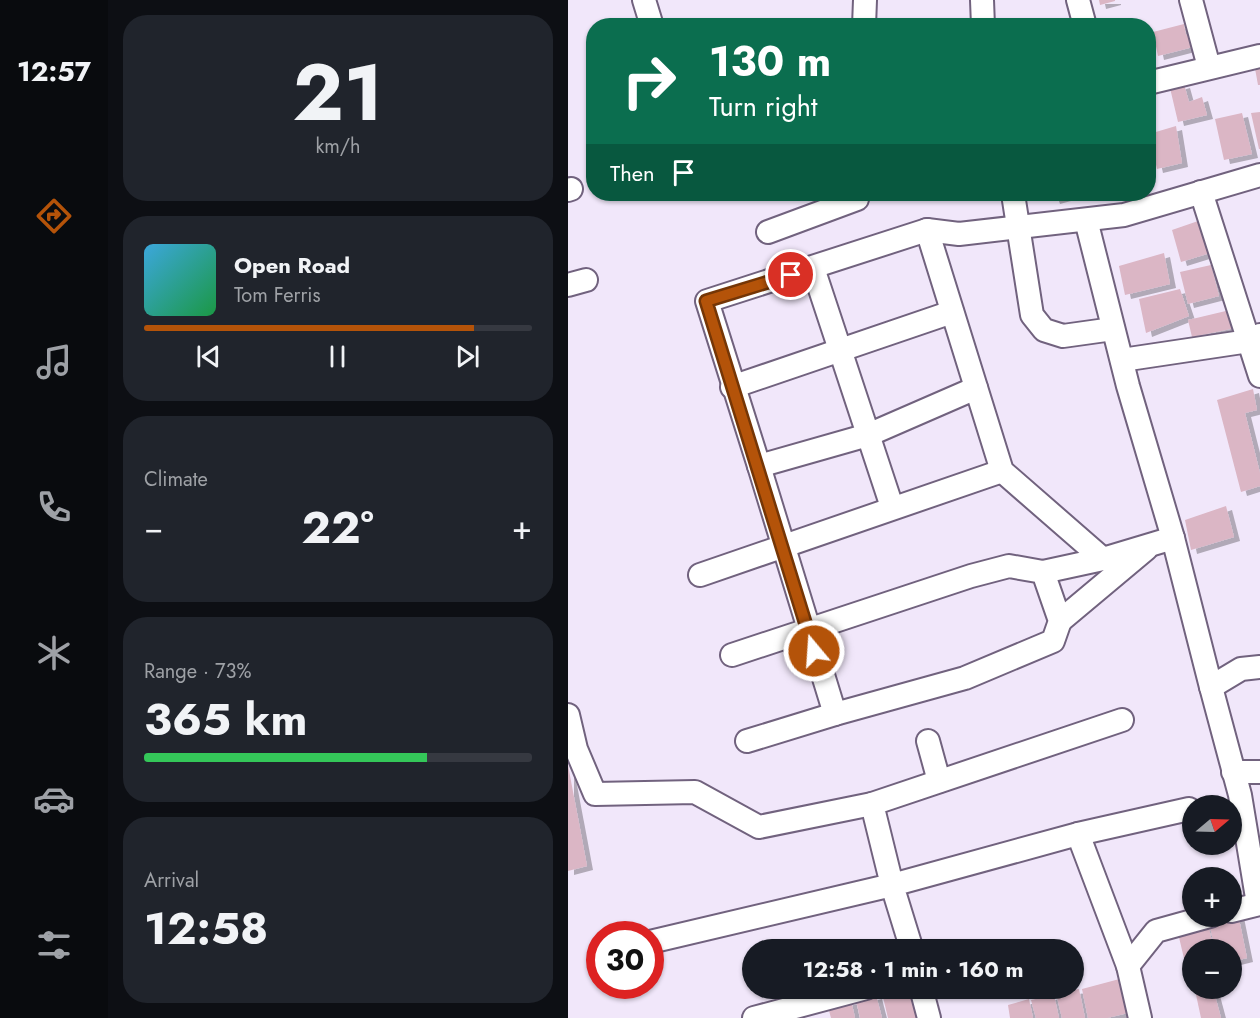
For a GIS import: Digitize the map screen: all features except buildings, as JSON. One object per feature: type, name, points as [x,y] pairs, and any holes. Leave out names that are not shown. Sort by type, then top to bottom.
[{"type":"street","points":[[643,0],[649,18]]},
{"type":"street","points":[[862,18],[865,0]]},
{"type":"street","points":[[982,0],[983,18]]},
{"type":"street","points":[[1078,0],[1083,18]]},
{"type":"street","points":[[1191,0],[1209,68]]},
{"type":"street","points":[[1156,80],[1260,56]]},
{"type":"street","points":[[835,714],[706,301],[926,230],[959,234],[1124,215],[1260,175]]},
{"type":"street","points":[[1201,192],[1254,338],[1260,376]]},
{"type":"street","points":[[768,232],[852,201]]},
{"type":"street","points":[[1014,201],[1032,315],[1044,330],[1063,336],[1113,328]]},
{"type":"street","points":[[1086,220],[1122,360],[1163,541],[1211,687],[1240,795],[1259,904],[1242,908]]},
{"type":"street","points":[[926,230],[1002,471],[1103,559]]},
{"type":"street","points":[[812,268],[892,507]]},
{"type":"street","points":[[732,387],[952,312]]},
{"type":"street","points":[[1122,360],[1254,338]]},
{"type":"street","points":[[759,466],[868,435],[976,388]]},
{"type":"street","points":[[700,575],[1002,471]]},
{"type":"street","points":[[732,655],[1009,566],[1043,572],[1103,559],[1163,541]]},
{"type":"street","points":[[747,741],[965,678],[1053,641],[1060,621],[1163,541]]},
{"type":"street","points":[[1043,572],[1060,621]]},
{"type":"street","points":[[1211,687],[1241,669],[1260,667]]},
{"type":"street","points":[[568,715],[576,749],[595,794],[695,792],[759,827],[872,804],[1122,720]]},
{"type":"street","points":[[928,741],[939,781]]},
{"type":"street","points":[[1233,772],[1260,772]]},
{"type":"street","points":[[872,804],[892,885],[909,939]]},
{"type":"street","points":[[664,939],[892,885],[1078,834],[1182,811]]},
{"type":"street","points":[[1078,834],[1128,966],[1140,1018]]},
{"type":"street","points":[[1128,966],[1156,931],[1182,924]]},
{"type":"street","points":[[754,1018],[821,1010],[844,999]]},
{"type":"street","points":[[924,999],[929,1018]]},
{"type":"route","points":[[791,275],[706,301],[759,466],[814,651]]}]
